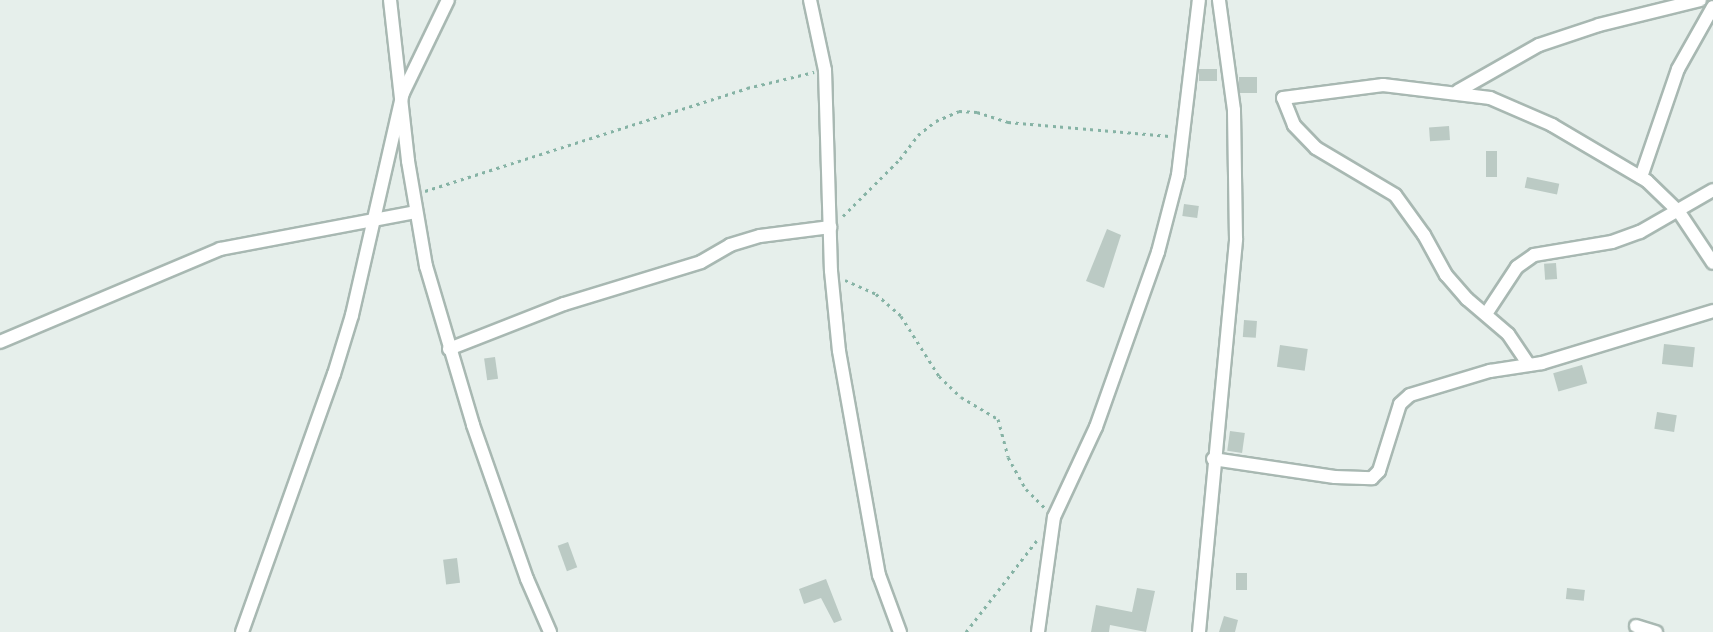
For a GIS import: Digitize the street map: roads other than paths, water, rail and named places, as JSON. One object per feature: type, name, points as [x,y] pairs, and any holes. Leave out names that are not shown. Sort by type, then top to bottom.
[{"type":"street","points":[[390,0],[403,93],[412,195],[449,349],[527,579],[550,632]]},
{"type":"street","points":[[242,632],[334,374],[374,219],[403,93],[448,0]]},
{"type":"street","points":[[810,0],[825,70],[831,271],[839,351],[879,575],[900,632]]},
{"type":"street","points":[[1038,632],[1054,517],[1095,428],[1158,252],[1178,175],[1199,0]]},
{"type":"street","points":[[1199,632],[1213,459],[1236,239],[1234,110],[1219,0]]},
{"type":"street","points":[[1458,91],[1539,45],[1599,25],[1700,0]]},
{"type":"street","points":[[1641,177],[1678,69],[1713,7]]},
{"type":"street","points":[[1529,366],[1508,334],[1446,275],[1424,235],[1395,195],[1316,148],[1294,126],[1283,98],[1361,85],[1458,91],[1490,98],[1552,126],[1641,177],[1679,212],[1713,263]]},
{"type":"street","points":[[1486,314],[1517,267],[1534,255],[1612,242],[1679,212],[1713,190]]},
{"type":"street","points":[[0,342],[220,249],[415,212]]},
{"type":"street","points":[[449,349],[564,304],[700,262],[730,245],[760,236],[830,227]]},
{"type":"street","points":[[1213,459],[1335,477],[1372,478],[1379,471],[1400,404],[1410,395],[1490,371],[1529,366],[1713,311]]},
{"type":"street","points":[[1636,626],[1656,632]]}]
